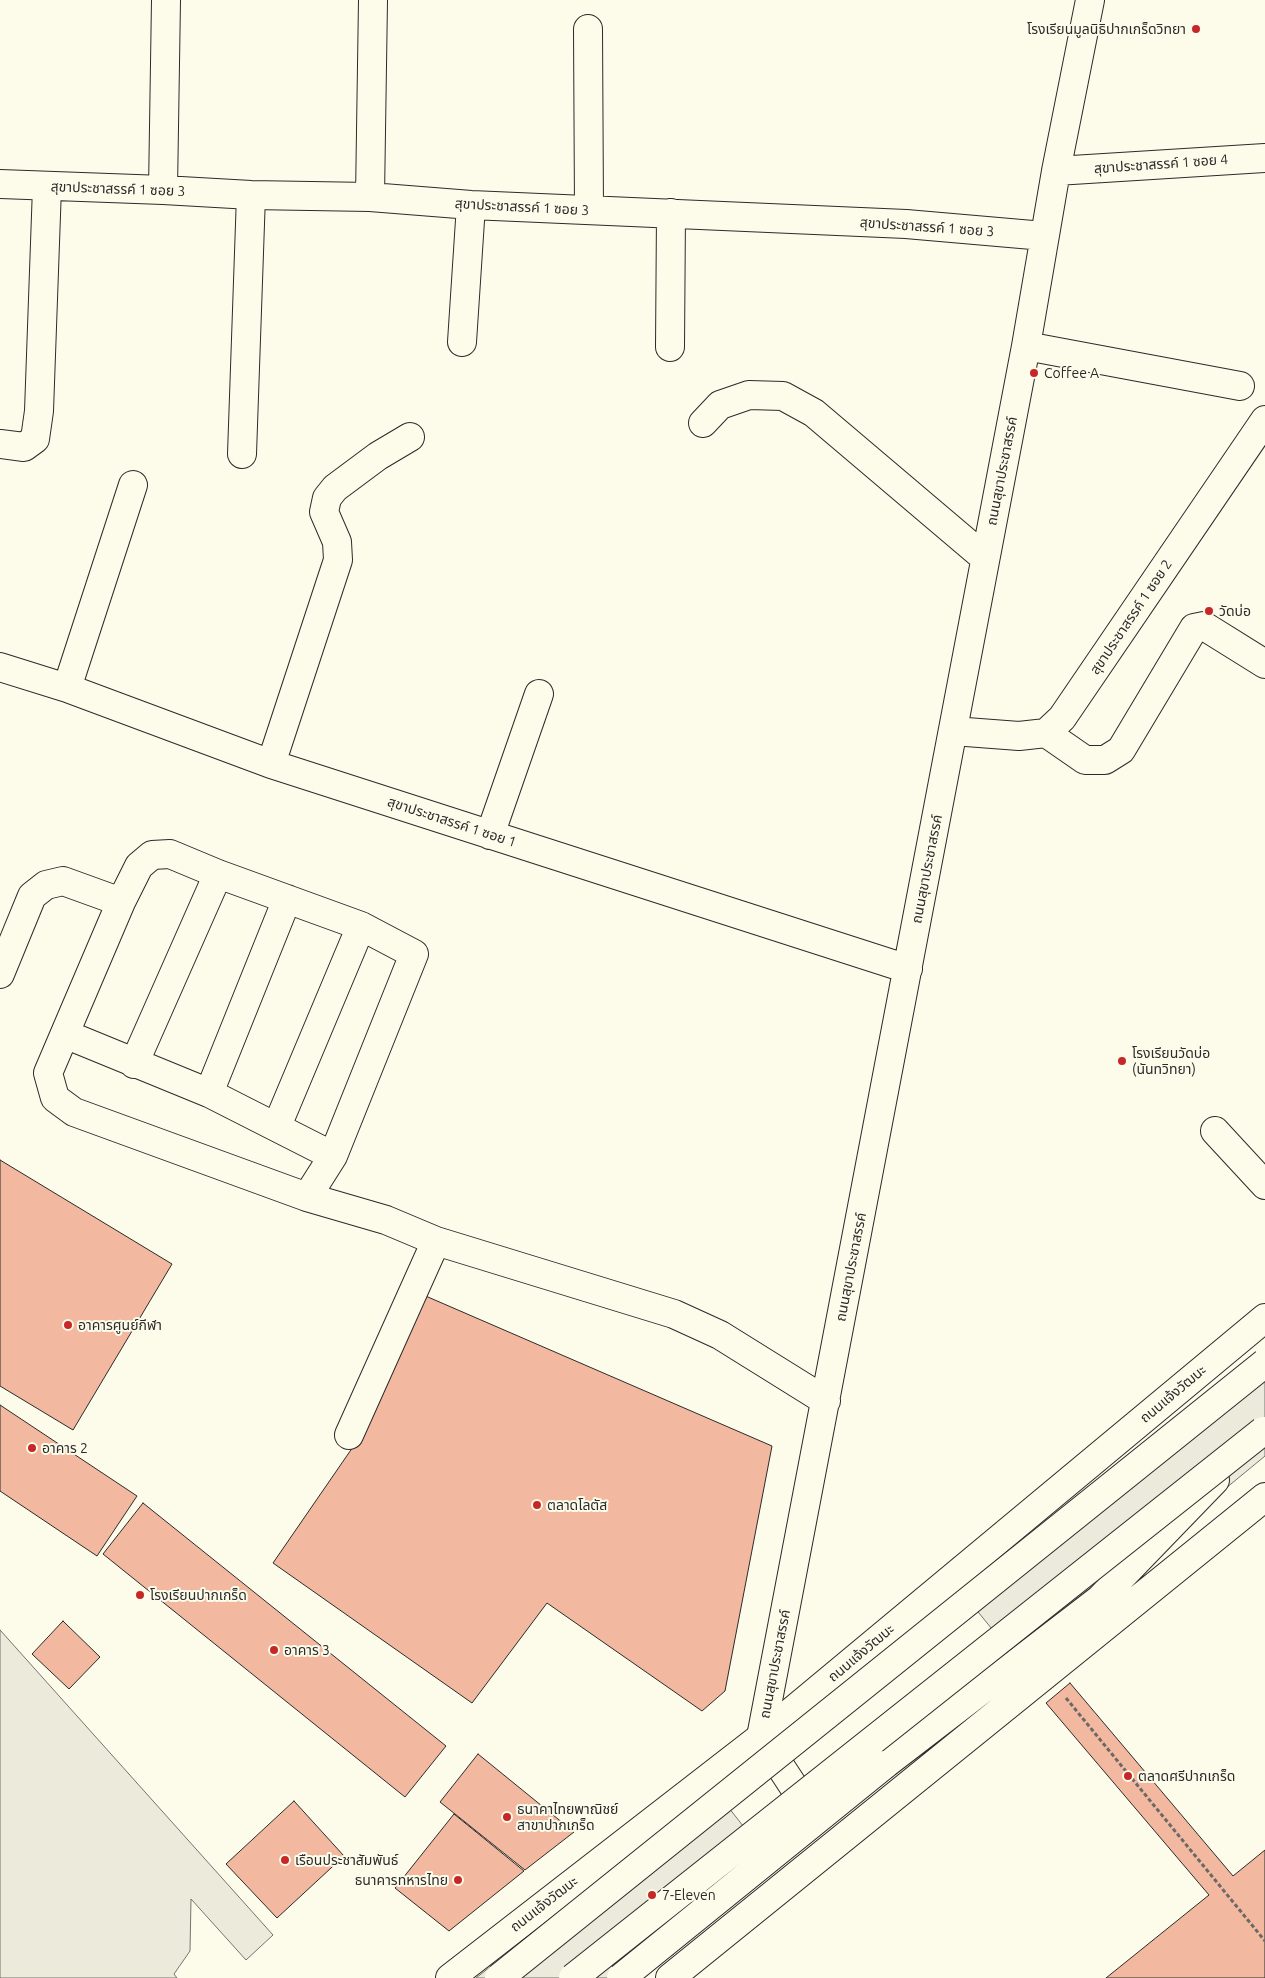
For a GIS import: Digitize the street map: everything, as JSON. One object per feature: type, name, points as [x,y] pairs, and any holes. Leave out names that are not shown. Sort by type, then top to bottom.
[{"type":"street","points":[[162,190],[166,0]]},
{"type":"street","points":[[370,196],[372,0]]},
{"type":"street","name":"ถนนสุขาประชาสรรค์","points":[[761,1737],[1026,346],[1056,171],[1090,0]]},
{"type":"street","points":[[588,29],[589,210]]},
{"type":"street","name":"สุขาประชาสรรค์ 1 ซอย 4","points":[[1056,171],[1265,158]]},
{"type":"street","name":"สุขาประชาสรรค์ 1 ซอย 3","points":[[0,184],[251,195],[370,196],[471,205],[906,224],[1044,236]]},
{"type":"street","points":[[0,444],[24,447],[35,439],[40,411],[47,187]]},
{"type":"street","points":[[242,454],[251,195]]},
{"type":"street","points":[[462,342],[471,205]]},
{"type":"street","points":[[670,347],[671,214]]},
{"type":"street","points":[[1026,346],[1240,386]]},
{"type":"street","points":[[704,423],[720,405],[749,395],[783,396],[814,413],[985,558]]},
{"type":"street","name":"สุขาประชาสรรค์ 1 ซอย 2","points":[[1046,733],[1062,718],[1265,420]]},
{"type":"street","points":[[271,764],[338,560],[336,542],[324,512],[327,498],[335,488],[378,456],[410,437]]},
{"type":"street","points":[[67,688],[134,486]]},
{"type":"street","points":[[953,731],[1019,736],[1046,733],[1085,760],[1105,760],[1121,750],[1194,628],[1204,626],[1265,664]]},
{"type":"street","name":"สุขาประชาสรรค์ 1 ซอย 1","points":[[0,667],[67,688],[271,764],[908,969]]},
{"type":"street","points":[[490,834],[539,694]]},
{"type":"street","points":[[307,1197],[333,1156],[414,954],[361,926],[218,874],[170,854],[152,855],[139,866],[121,902],[48,1073],[55,1098],[74,1112],[307,1197],[386,1220],[436,1241],[674,1314],[720,1335],[826,1401]]},
{"type":"street","points":[[134,1064],[218,874]]},
{"type":"street","points":[[0,974],[32,896],[46,886],[63,881],[121,902]]},
{"type":"street","points":[[209,1093],[287,899]]},
{"type":"street","points":[[277,1126],[361,926]]},
{"type":"street","points":[[65,1034],[134,1064],[209,1093],[333,1156]]},
{"type":"street","points":[[1214,1131],[1265,1185]]},
{"type":"street","points":[[349,1435],[436,1241]]},
{"type":"street","name":"ถนนแจ้งวัฒนะ","points":[[450,1978],[761,1737],[1265,1318]]},
{"type":"street","name":"ถนนแจ้งวัฒนะ","points":[[499,1978],[1265,1363]]},
{"type":"street","points":[[573,1978],[1264,1430]]},
{"type":"street","points":[[621,1978],[884,1765],[1100,1599],[1264,1430]]},
{"type":"street","points":[[670,1978],[1265,1497]]},
{"type":"street","points":[[761,1737],[833,1846]]},
{"type":"path","points":[[1046,1674],[1265,1941]]},
{"type":"shaded area","points":[[1265,1352],[1265,1456],[1017,1660],[966,1597]]},
{"type":"shaded area","points":[[0,1630],[273,1935],[246,1960],[191,1899],[190,1951],[174,1974],[177,1978],[0,1978]]},
{"type":"shaded area","points":[[714,1789],[773,1864],[629,1978],[476,1978]]},
{"type":"building","name":"อาคารศูนย์กีฬา","points":[[0,1160],[172,1264],[73,1430],[0,1386]]},
{"type":"building","name":"ตลาดโลตัส","points":[[421,1294],[772,1446],[725,1691],[702,1711],[547,1603],[472,1703],[273,1563],[366,1428]]},
{"type":"building","name":"อาคาร 2","points":[[0,1405],[137,1496],[97,1556],[0,1491]]},
{"type":"building","name":"อาคาร 3","points":[[143,1503],[446,1746],[405,1797],[103,1554]]},
{"type":"building","points":[[63,1621],[100,1657],[69,1689],[32,1654]]},
{"type":"building","name":"ตลาดศรีปากเกร็ด","points":[[1070,1683],[1233,1876],[1265,1850],[1265,1978],[1106,1978],[1209,1895],[1046,1703]]},
{"type":"building","name":"ธนาคาไทยพาณิชย์ สาขาปากเกร็ด","points":[[478,1754],[574,1832],[525,1870],[440,1802]]},
{"type":"building","name":"เรือนประชาสัมพันธ์","points":[[294,1801],[344,1856],[277,1918],[226,1864]]},
{"type":"building","name":"ธนาคารทหารไทย","points":[[454,1814],[524,1871],[449,1931],[395,1888]]},
{"type":"place","name":"โรงเรียนมูลนิธิปากเกร็ดวิทยา","points":[[1196,29]]},
{"type":"place","name":"Coffee A","points":[[1034,373]]},
{"type":"place","name":"วัดบ่อ","points":[[1209,611]]},
{"type":"place","name":"โรงเรียนวัดบ่อ (นันทวิทยา)","points":[[1122,1061]]},
{"type":"place","name":"อาคารศูนย์กีฬา","points":[[68,1325]]},
{"type":"place","name":"อาคาร 2","points":[[32,1448]]},
{"type":"place","name":"ตลาดโลตัส","points":[[537,1505]]},
{"type":"place","name":"โรงเรียนปากเกร็ด","points":[[140,1595]]},
{"type":"place","name":"อาคาร 3","points":[[274,1650]]},
{"type":"place","name":"ตลาดศรีปากเกร็ด","points":[[1128,1776]]},
{"type":"place","name":"ธนาคาไทยพาณิชย์ สาขาปากเกร็ด","points":[[507,1817]]},
{"type":"place","name":"เรือนประชาสัมพันธ์","points":[[285,1860]]},
{"type":"place","name":"ธนาคารทหารไทย","points":[[458,1880]]},
{"type":"place","name":"7-Eleven","points":[[652,1895]]}]
